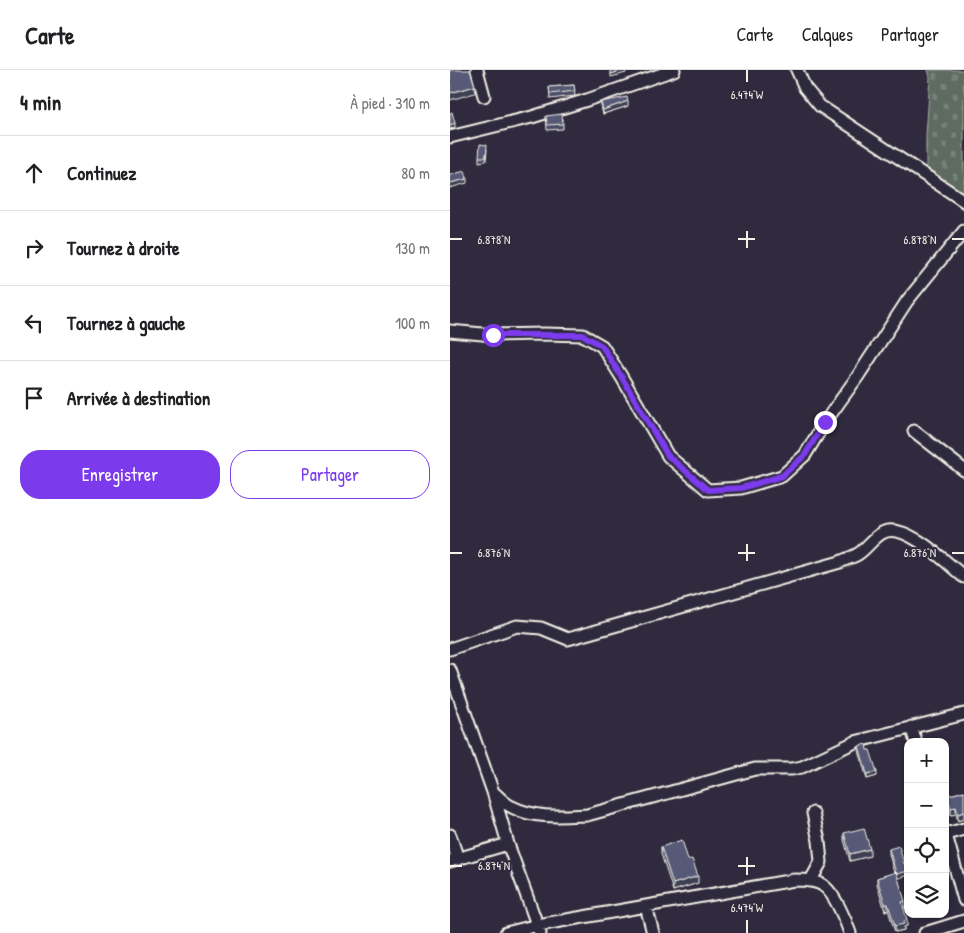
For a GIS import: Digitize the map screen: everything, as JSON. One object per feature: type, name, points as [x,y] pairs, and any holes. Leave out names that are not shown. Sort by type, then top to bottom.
[{"type":"street","points":[[477,70],[484,96]]},
{"type":"street","points":[[450,137],[569,106],[674,70]]},
{"type":"street","points":[[797,70],[805,88],[820,106],[952,191],[964,201]]},
{"type":"street","points":[[450,332],[493,335],[583,335],[602,346],[668,456],[708,490],[741,488],[782,476],[805,455],[906,301],[964,231]]},
{"type":"street","points":[[914,431],[964,470]]},
{"type":"street","points":[[450,649],[517,626],[541,628],[568,639],[840,562],[858,554],[888,530],[896,530],[911,536],[938,554],[964,577]]},
{"type":"street","points":[[450,670],[493,792],[508,844],[539,929]]},
{"type":"street","points":[[493,792],[512,807],[533,815],[560,817],[587,815],[755,769],[776,770],[802,767],[856,742],[964,714]]},
{"type":"street","points":[[911,728],[915,738]]},
{"type":"street","points":[[810,880],[821,862],[813,813]]},
{"type":"street","points":[[949,832],[964,829]]},
{"type":"street","points":[[450,835],[454,860],[508,844]]},
{"type":"street","points":[[949,843],[964,900]]},
{"type":"street","points":[[506,933],[539,929],[646,906],[794,880],[810,880],[825,886],[844,916],[850,933]]},
{"type":"street","points":[[646,906],[653,933]]},
{"type":"street","points":[[925,933],[964,921]]},
{"type":"green space","points":[[928,70],[964,70],[964,211],[926,180],[926,136],[930,77]]},
{"type":"building","points":[[450,70],[470,70],[475,86],[450,93]]},
{"type":"building","points":[[610,70],[623,70],[611,74]]},
{"type":"building","points":[[574,85],[575,91],[550,94],[549,87]]},
{"type":"building","points":[[627,97],[628,101],[603,110],[601,102]]},
{"type":"building","points":[[452,112],[455,123],[450,125],[450,113]]},
{"type":"building","points":[[562,114],[563,124],[547,125],[546,116]]},
{"type":"building","points":[[480,144],[487,145],[486,157],[479,157]]},
{"type":"building","points":[[465,171],[467,179],[450,183],[450,175]]},
{"type":"building","points":[[866,744],[867,750],[870,750],[877,772],[867,774],[859,746]]},
{"type":"building","points":[[964,791],[964,812],[958,814],[956,807],[951,808],[949,795]]},
{"type":"building","points":[[864,828],[870,849],[850,854],[844,833]]},
{"type":"building","points":[[682,840],[688,860],[692,859],[698,876],[673,884],[661,847]]},
{"type":"building","points":[[899,846],[904,864],[904,872],[896,873],[889,849]]},
{"type":"building","points":[[896,872],[904,898],[904,901],[902,902],[904,918],[907,920],[904,921],[904,924],[895,926],[888,904],[885,904],[877,878]]},
{"type":"route","points":[[493,335],[583,335],[602,346],[668,456],[708,490],[741,488],[782,476],[805,455],[825,422]]}]
